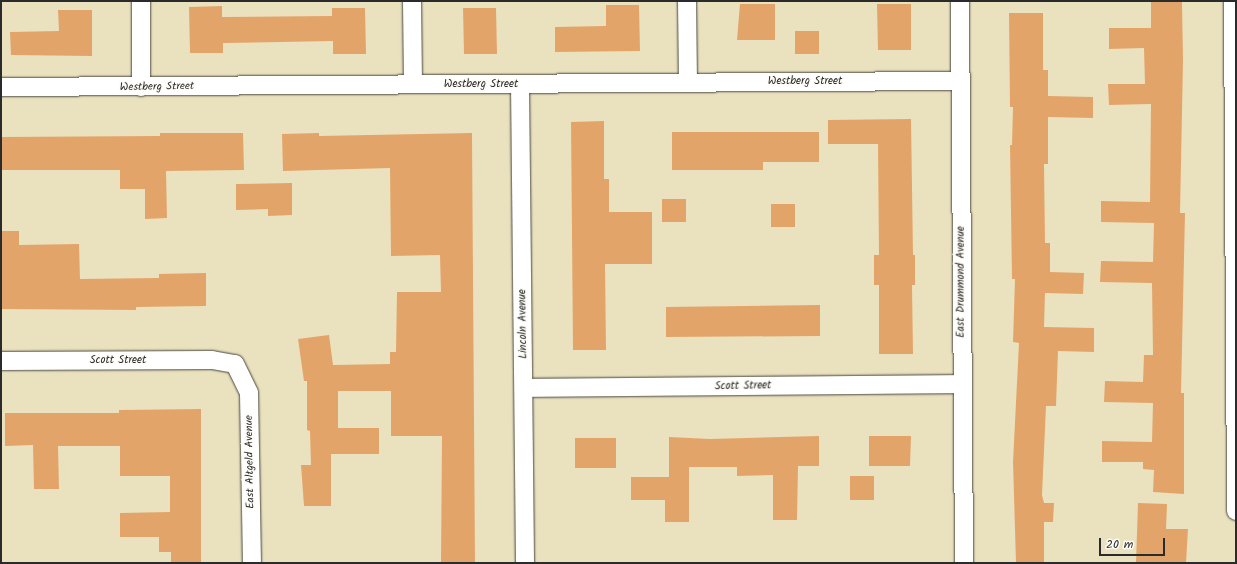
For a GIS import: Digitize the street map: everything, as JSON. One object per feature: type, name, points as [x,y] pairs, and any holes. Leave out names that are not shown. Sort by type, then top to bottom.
[{"type":"street","points":[[141,1],[141,87]]},
{"type":"street","points":[[412,1],[413,83]]},
{"type":"street","points":[[687,1],[688,82]]},
{"type":"street","name":"East Drummond Avenue","points":[[960,1],[964,563]]},
{"type":"street","points":[[1233,1],[1236,511]]},
{"type":"street","name":"Westberg Street","points":[[1,87],[141,87],[413,83],[520,84],[960,81]]},
{"type":"street","name":"Lincoln Avenue","points":[[520,84],[525,563]]},
{"type":"street","name":"Scott Street","points":[[1,361],[212,360],[235,364]]},
{"type":"street","name":"East Altgeld Avenue","points":[[235,364],[249,393],[252,563]]},
{"type":"street","name":"Scott Street","points":[[524,388],[962,384]]},
{"type":"building","points":[[1151,1],[1182,1],[1183,61],[1180,213],[1185,213],[1181,393],[1184,393],[1184,494],[1153,492],[1154,470],[1143,469],[1143,462],[1102,462],[1102,441],[1152,442],[1153,403],[1104,402],[1105,381],[1143,382],[1144,355],[1153,355],[1152,283],[1100,282],[1101,261],[1153,262],[1154,223],[1101,222],[1101,201],[1150,202],[1151,104],[1109,105],[1108,84],[1145,84],[1144,48],[1109,49],[1109,28],[1151,28]]},
{"type":"building","points":[[740,4],[775,4],[775,40],[737,40]]},
{"type":"building","points":[[877,4],[911,4],[911,50],[878,50]]},
{"type":"building","points":[[606,5],[639,5],[640,51],[555,52],[555,27],[606,26]]},
{"type":"building","points":[[222,6],[222,17],[332,16],[332,8],[365,8],[366,54],[333,54],[333,41],[223,43],[223,53],[190,53],[189,7]]},
{"type":"building","points":[[463,8],[496,8],[497,54],[464,54]]},
{"type":"building","points":[[58,10],[92,10],[92,56],[11,55],[10,32],[59,31]]},
{"type":"building","points":[[1009,13],[1043,13],[1043,70],[1048,70],[1048,96],[1093,97],[1093,118],[1048,117],[1048,164],[1044,164],[1045,243],[1050,243],[1050,272],[1084,273],[1083,294],[1045,293],[1044,327],[1094,328],[1094,352],[1058,351],[1056,406],[1046,406],[1042,495],[1044,503],[1054,503],[1053,522],[1044,522],[1044,563],[1016,563],[1013,462],[1019,343],[1013,342],[1015,279],[1012,279],[1010,145],[1012,145],[1013,107],[1010,107]]},
{"type":"building","points":[[795,31],[819,31],[819,54],[795,54]]},
{"type":"building","points":[[911,119],[913,255],[915,255],[915,285],[912,285],[913,354],[879,354],[879,285],[874,285],[874,255],[879,255],[878,144],[828,144],[828,120]]},
{"type":"building","points":[[604,121],[604,179],[609,179],[609,212],[652,212],[652,264],[605,264],[606,350],[573,350],[571,122]]},
{"type":"building","points":[[672,132],[819,132],[819,162],[763,162],[763,170],[672,170]]},
{"type":"building","points":[[160,133],[243,133],[244,170],[166,171],[167,218],[145,219],[145,189],[120,189],[120,170],[1,170],[1,137],[160,136]]},
{"type":"building","points":[[319,133],[319,136],[472,133],[475,563],[441,563],[442,436],[391,436],[391,391],[338,391],[338,428],[379,428],[379,454],[331,454],[331,506],[304,506],[301,465],[311,465],[310,431],[307,430],[307,381],[304,381],[298,339],[329,335],[333,365],[390,364],[390,352],[396,352],[397,292],[441,292],[440,255],[391,256],[390,168],[283,171],[282,134]]},
{"type":"building","points":[[292,183],[292,215],[268,216],[268,209],[236,210],[236,184]]},
{"type":"building","points":[[662,199],[686,199],[686,222],[662,222]]},
{"type":"building","points":[[771,204],[795,204],[795,227],[771,227]]},
{"type":"building","points":[[1,231],[19,231],[19,245],[79,244],[80,279],[159,278],[159,274],[206,273],[206,306],[136,307],[136,310],[1,309]]},
{"type":"building","points":[[820,305],[820,336],[666,337],[666,307]]},
{"type":"building","points":[[201,409],[201,563],[171,563],[171,552],[159,552],[159,537],[120,537],[120,513],[170,512],[170,476],[120,476],[120,446],[58,446],[59,489],[34,489],[33,445],[5,446],[5,413],[119,413],[119,410]]},
{"type":"building","points":[[819,436],[819,466],[798,466],[797,520],[773,520],[773,475],[737,476],[737,467],[689,467],[689,522],[665,522],[665,500],[631,500],[631,477],[669,477],[669,437],[710,439]]},
{"type":"building","points":[[869,436],[911,436],[910,466],[869,466]]},
{"type":"building","points":[[575,438],[616,438],[616,468],[575,468]]},
{"type":"building","points":[[850,476],[874,476],[874,500],[850,500]]},
{"type":"building","points":[[1138,503],[1167,504],[1166,529],[1188,529],[1186,563],[1136,563]]}]
